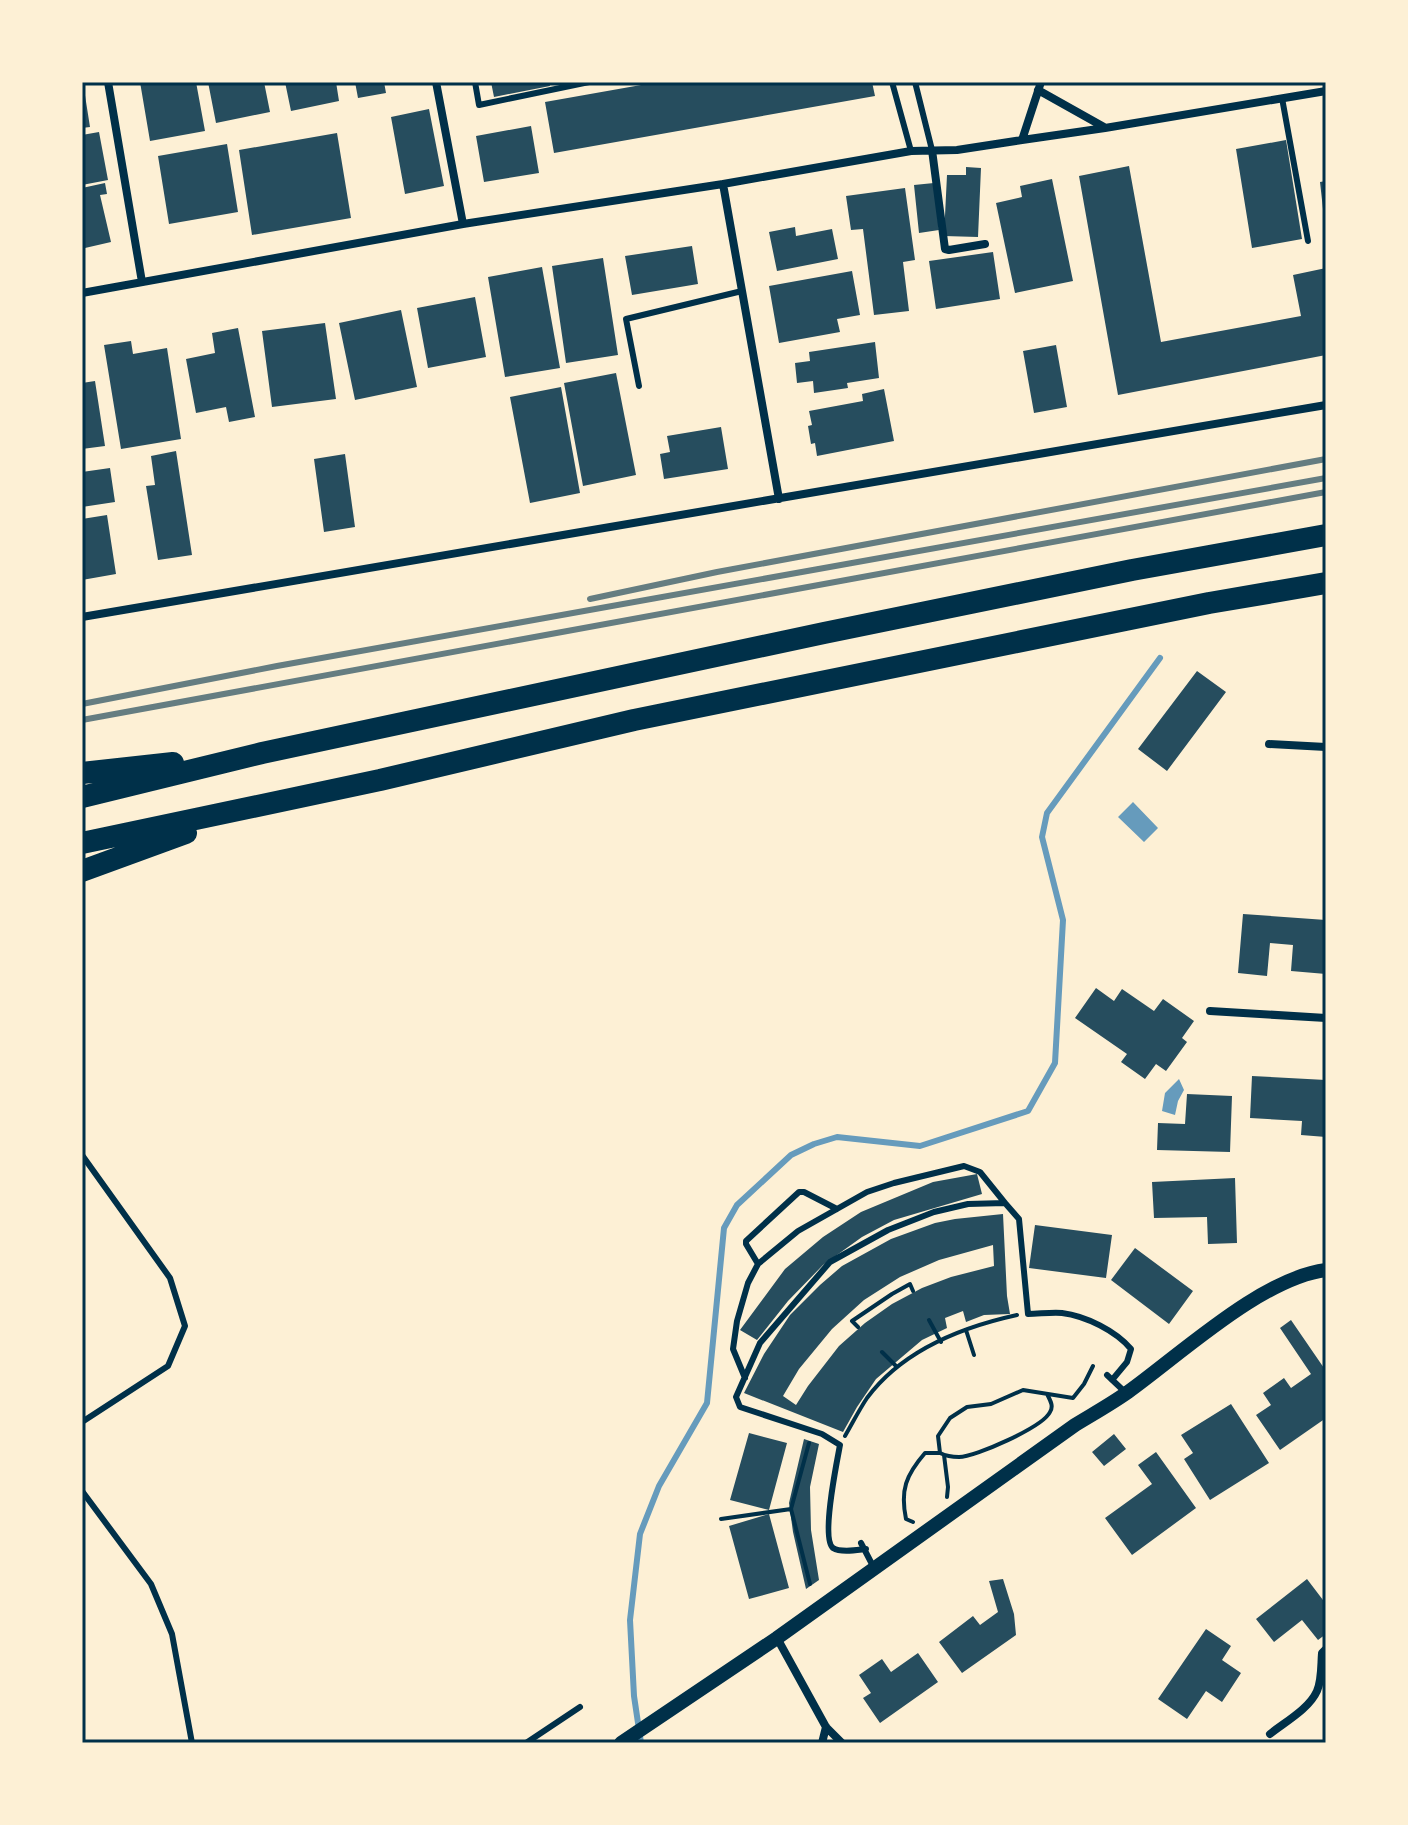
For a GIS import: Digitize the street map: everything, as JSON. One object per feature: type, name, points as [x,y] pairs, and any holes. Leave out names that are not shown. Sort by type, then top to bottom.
[{"type":"highway","points":[[82,797],[262,753],[1117,573],[1326,535]]},
{"type":"highway","points":[[82,843],[395,776],[634,720],[1209,603],[1326,583]]},
{"type":"highway","points":[[82,773],[262,753]]},
{"type":"highway","points":[[82,871],[260,805]]},
{"type":"street","points":[[108,82],[142,282]]},
{"type":"street","points":[[436,82],[463,224]]},
{"type":"street","points":[[1022,140],[1040,86],[1105,128]]},
{"type":"street","points":[[82,293],[463,224],[911,151],[957,150],[1326,91]]},
{"type":"street","points":[[932,150],[945,249],[985,244]]},
{"type":"street","points":[[723,184],[779,499]]},
{"type":"street","points":[[82,617],[1326,405]]},
{"type":"street","points":[[1269,744],[1326,747]]},
{"type":"street","points":[[1210,1011],[1326,1018]]},
{"type":"street","points":[[621,1743],[777,1638],[1266,1292],[1298,1276],[1326,1270]]},
{"type":"street","points":[[777,1638],[826,1727],[842,1743]]},
{"type":"street","points":[[1270,1734],[1306,1705],[1317,1691],[1322,1653],[1326,1649]]},
{"type":"street","points":[[822,1743],[826,1727]]},
{"type":"lane","points":[[475,82],[479,105],[554,85],[589,82]]},
{"type":"lane","points":[[892,82],[911,151]]},
{"type":"lane","points":[[915,82],[932,150]]},
{"type":"lane","points":[[1282,98],[1308,241]]},
{"type":"lane","points":[[639,386],[626,319],[742,291]]},
{"type":"lane","points":[[82,1155],[170,1278],[185,1326],[168,1366],[82,1422]]},
{"type":"lane","points":[[745,1378],[733,1349],[748,1283],[758,1264],[798,1231],[867,1192],[964,1166],[980,1172],[1019,1219],[1028,1314],[1063,1313],[1103,1326],[1123,1340],[1131,1349],[1127,1362],[1110,1378],[1126,1393]]},
{"type":"lane","points":[[758,1264],[746,1241],[799,1192],[837,1209]]},
{"type":"lane","points":[[874,1568],[863,1546],[843,1550],[834,1548],[830,1543],[828,1523],[840,1445],[813,1431],[740,1407],[736,1397],[760,1343],[830,1262],[888,1230],[934,1212],[968,1204],[1005,1203]]},
{"type":"lane","points":[[82,1491],[151,1584],[172,1634],[192,1743]]},
{"type":"lane","points":[[526,1743],[580,1707]]},
{"type":"path","points":[[858,1327],[852,1321],[884,1299],[910,1284],[913,1291]]},
{"type":"path","points":[[840,1445],[866,1400],[883,1380],[910,1357],[966,1330],[1028,1314]]},
{"type":"path","points":[[929,1320],[941,1342]]},
{"type":"path","points":[[966,1330],[974,1355]]},
{"type":"path","points":[[882,1352],[897,1367]]},
{"type":"path","points":[[946,1508],[948,1487],[938,1436],[950,1418],[967,1407],[991,1404],[1023,1390],[1073,1398],[1093,1366]]},
{"type":"path","points":[[917,1524],[906,1519],[904,1489],[910,1470],[925,1453],[961,1457],[1027,1430],[1050,1413],[1052,1403],[1047,1394]]},
{"type":"path","points":[[810,1584],[791,1509],[813,1431]]},
{"type":"path","points":[[721,1519],[791,1509]]},
{"type":"water","points":[[1133,802],[1158,828],[1144,842],[1118,817]]},
{"type":"water","points":[[1179,1079],[1184,1090],[1175,1115],[1162,1111],[1165,1093]]},
{"type":"building","points":[[140,82],[196,82],[205,131],[150,141]]},
{"type":"building","points":[[208,82],[264,82],[270,112],[216,123]]},
{"type":"building","points":[[285,82],[336,82],[339,101],[291,111]]},
{"type":"building","points":[[355,82],[384,82],[386,93],[358,98]]},
{"type":"building","points":[[491,82],[549,82],[550,86],[494,97]]},
{"type":"building","points":[[658,82],[872,82],[875,96],[554,153],[545,102]]},
{"type":"building","points":[[82,89],[90,127],[82,128]]},
{"type":"building","points":[[429,109],[444,186],[405,194],[391,117]]},
{"type":"building","points":[[531,126],[539,173],[484,182],[476,136]]},
{"type":"building","points":[[99,132],[108,180],[82,185],[82,135]]},
{"type":"building","points":[[337,133],[351,218],[252,235],[239,150]]},
{"type":"building","points":[[1286,140],[1302,239],[1252,248],[1236,149]]},
{"type":"building","points":[[227,144],[238,212],[169,224],[158,156]]},
{"type":"building","points":[[1129,166],[1161,342],[1301,316],[1293,275],[1326,268],[1326,355],[1118,395],[1079,176]]},
{"type":"building","points":[[966,167],[981,168],[978,237],[944,236],[947,175],[966,175]]},
{"type":"building","points":[[1052,179],[1073,281],[1015,293],[996,203],[1022,197],[1020,186]]},
{"type":"building","points":[[1326,181],[1326,218],[1324,218],[1320,182]]},
{"type":"building","points":[[105,183],[107,194],[100,195],[111,242],[85,248],[82,188]]},
{"type":"building","points":[[934,183],[939,230],[919,233],[914,185]]},
{"type":"building","points":[[905,188],[915,260],[903,262],[909,311],[874,315],[863,229],[851,230],[846,196]]},
{"type":"building","points":[[795,227],[796,236],[832,229],[838,259],[777,271],[769,232]]},
{"type":"building","points":[[692,246],[698,284],[632,295],[625,256]]},
{"type":"building","points":[[993,252],[1000,299],[936,309],[929,261]]},
{"type":"building","points":[[603,258],[618,355],[566,363],[552,266]]},
{"type":"building","points":[[542,267],[560,368],[505,377],[488,277]]},
{"type":"building","points":[[852,271],[860,315],[837,319],[840,332],[779,343],[769,286]]},
{"type":"building","points":[[475,297],[486,357],[428,368],[417,308]]},
{"type":"building","points":[[401,310],[417,387],[355,400],[339,323]]},
{"type":"building","points":[[325,323],[336,399],[272,407],[262,331]]},
{"type":"building","points":[[238,328],[255,417],[229,422],[226,407],[196,413],[186,359],[215,353],[212,333]]},
{"type":"building","points":[[131,341],[133,354],[167,348],[181,439],[121,449],[104,345]]},
{"type":"building","points":[[875,342],[879,378],[847,383],[848,388],[814,393],[813,381],[797,383],[795,363],[810,361],[809,352]]},
{"type":"building","points":[[1056,345],[1067,407],[1034,413],[1023,351]]},
{"type":"building","points":[[616,373],[636,475],[583,486],[564,383]]},
{"type":"building","points":[[95,381],[105,446],[82,449],[82,383]]},
{"type":"building","points":[[561,387],[580,493],[530,503],[510,397]]},
{"type":"building","points":[[884,389],[894,441],[817,456],[815,443],[811,444],[809,411],[863,401],[862,394]]},
{"type":"building","points":[[721,427],[728,469],[664,479],[660,454],[670,452],[667,436]]},
{"type":"building","points":[[176,451],[192,555],[158,560],[146,486],[155,485],[151,456]]},
{"type":"building","points":[[345,454],[355,527],[324,532],[314,459]]},
{"type":"building","points":[[110,468],[115,502],[82,507],[82,472]]},
{"type":"building","points":[[107,515],[116,574],[82,580],[82,519]]},
{"type":"building","points":[[1197,671],[1226,692],[1167,771],[1138,749]]},
{"type":"building","points":[[1243,914],[1326,920],[1326,974],[1291,971],[1293,945],[1270,943],[1267,976],[1238,973]]},
{"type":"building","points":[[1096,988],[1114,1001],[1122,989],[1154,1011],[1163,999],[1194,1021],[1182,1038],[1187,1042],[1166,1071],[1156,1064],[1145,1079],[1121,1062],[1127,1054],[1075,1018]]},
{"type":"building","points":[[1252,1076],[1326,1080],[1326,1137],[1301,1135],[1302,1121],[1250,1118]]},
{"type":"building","points":[[1187,1094],[1232,1096],[1230,1152],[1157,1150],[1158,1123],[1185,1124]]},
{"type":"building","points":[[977,1174],[982,1194],[894,1220],[862,1237],[823,1265],[788,1301],[757,1340],[740,1330],[785,1269],[823,1237],[861,1212],[933,1182]]},
{"type":"building","points":[[1235,1178],[1237,1243],[1208,1244],[1207,1217],[1154,1218],[1152,1182]]},
{"type":"building","points":[[1003,1214],[1010,1314],[984,1315],[966,1322],[963,1311],[945,1318],[947,1328],[922,1340],[876,1379],[843,1432],[744,1393],[764,1354],[790,1315],[842,1266],[891,1239],[955,1219]],"holes":[[[993,1245],[994,1266],[951,1277],[892,1304],[839,1346],[796,1405],[783,1396],[799,1369],[832,1329],[864,1300],[900,1277],[939,1260]]]},
{"type":"building","points":[[1035,1225],[1112,1235],[1106,1278],[1029,1268]]},
{"type":"building","points":[[1135,1248],[1193,1291],[1169,1324],[1111,1280]]},
{"type":"building","points":[[1291,1320],[1326,1371],[1326,1418],[1280,1450],[1256,1415],[1271,1405],[1263,1393],[1284,1378],[1291,1388],[1311,1374],[1280,1328]]},
{"type":"building","points":[[1231,1404],[1269,1463],[1210,1500],[1184,1459],[1193,1453],[1181,1435]]},
{"type":"building","points":[[749,1433],[787,1443],[769,1510],[730,1500]]},
{"type":"building","points":[[1114,1434],[1126,1449],[1104,1466],[1092,1452]]},
{"type":"building","points":[[804,1439],[819,1444],[810,1487],[811,1530],[819,1580],[806,1589],[789,1503]]},
{"type":"building","points":[[1156,1452],[1196,1508],[1132,1555],[1105,1518],[1152,1484],[1138,1465]]},
{"type":"building","points":[[769,1514],[789,1588],[749,1599],[729,1526]]},
{"type":"building","points":[[1003,1579],[1014,1614],[1016,1635],[962,1673],[939,1642],[973,1616],[980,1625],[998,1612],[989,1581]]},
{"type":"building","points":[[1307,1579],[1326,1604],[1326,1634],[1318,1640],[1302,1620],[1274,1642],[1256,1619]]},
{"type":"building","points":[[1206,1629],[1231,1646],[1222,1660],[1241,1673],[1222,1702],[1206,1691],[1187,1719],[1158,1699]]},
{"type":"building","points":[[918,1653],[938,1682],[880,1723],[863,1698],[871,1693],[859,1675],[882,1659],[891,1672]]},
{"type":"waterway","points":[[641,1743],[634,1696],[630,1620],[640,1534],[659,1486],[707,1403],[724,1228],[737,1205],[791,1155],[814,1144],[837,1137],[920,1146],[1028,1111],[1055,1063],[1063,920],[1042,837],[1047,813],[1160,658]]},
{"type":"railway","points":[[590,599],[717,572],[1326,459]]},
{"type":"railway","points":[[82,704],[277,666],[1326,478]]},
{"type":"railway","points":[[82,720],[1326,492]]}]
